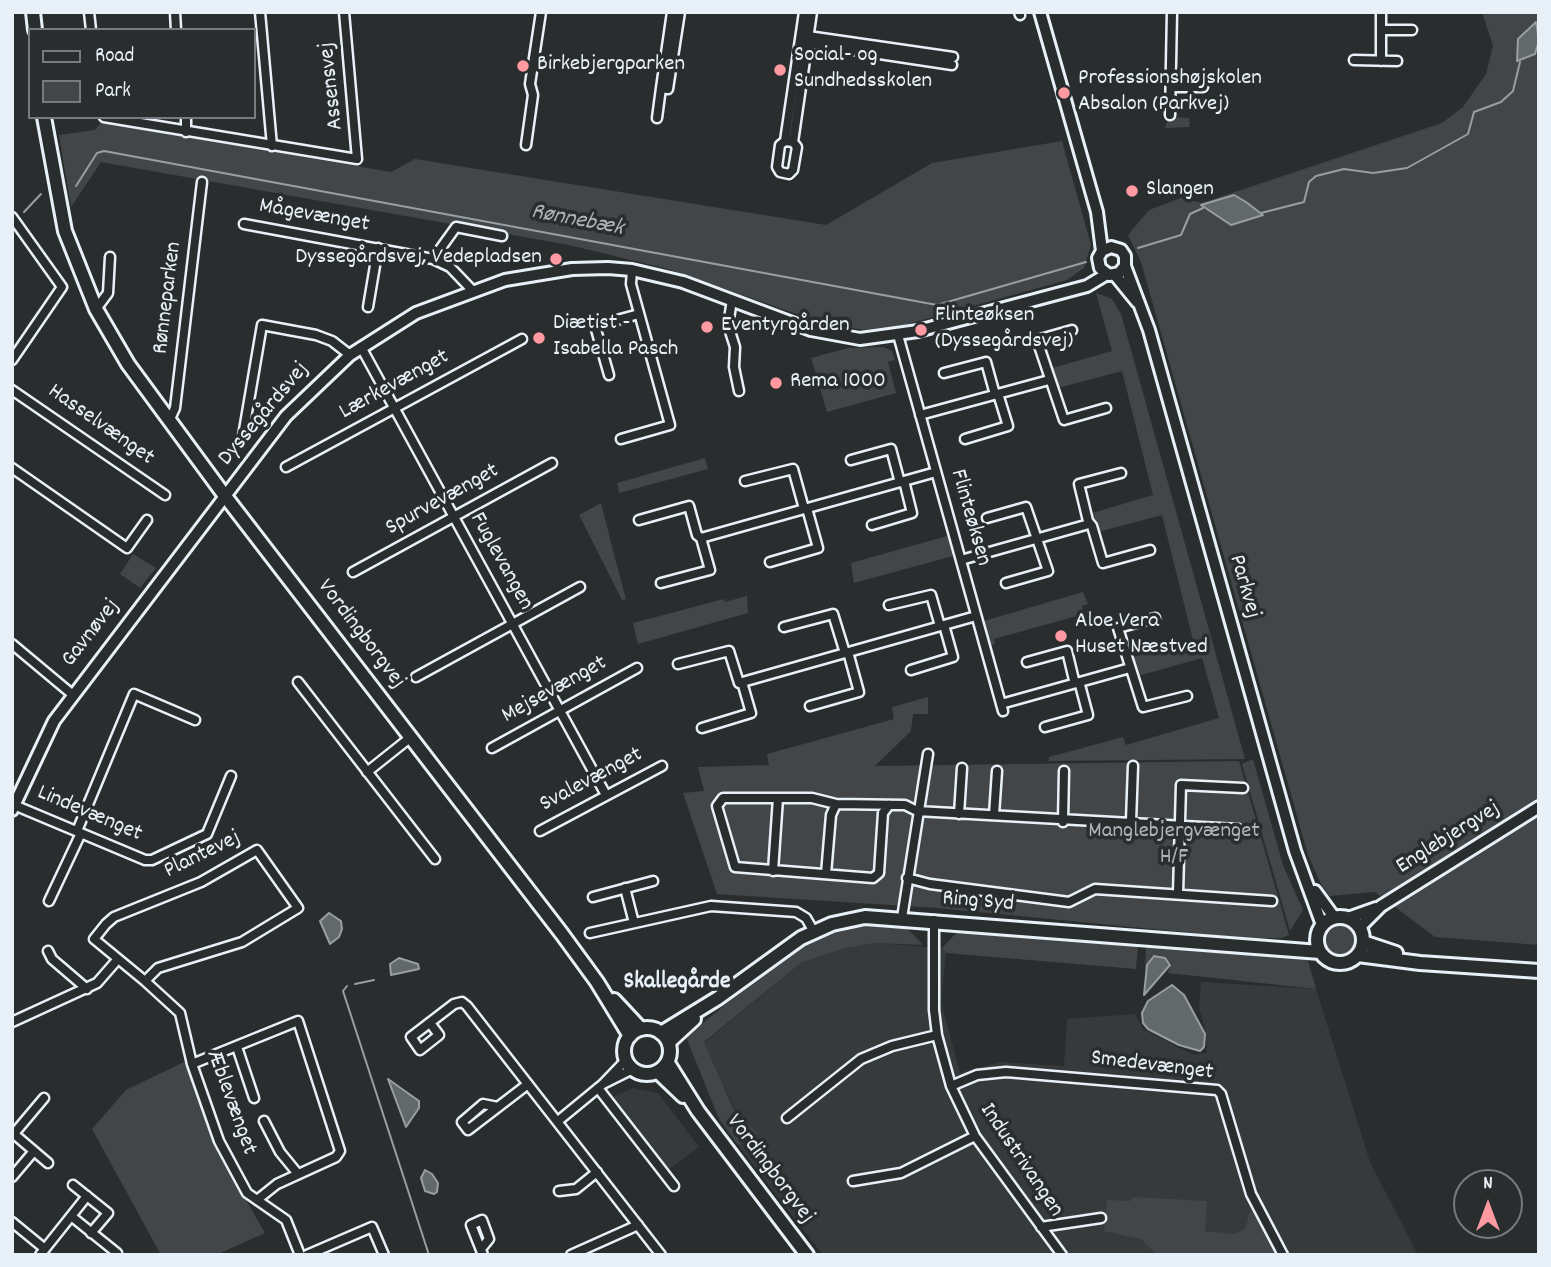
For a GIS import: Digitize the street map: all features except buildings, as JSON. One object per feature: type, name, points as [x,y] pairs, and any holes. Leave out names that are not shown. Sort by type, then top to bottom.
[{"type":"main road","name":"Vordingborgvej","points":[[44,119],[53,180],[65,231],[96,309],[128,364],[225,496],[635,1033]]},
{"type":"main road","name":"Ring Syd","points":[[665,1037],[788,947],[814,932],[865,917],[934,920],[1320,952]]},
{"type":"main road","points":[[1334,917],[1348,918],[1360,927],[1361,948],[1348,962],[1336,963],[1320,952],[1317,937],[1322,925],[1334,917]]},
{"type":"main road","name":"Ring Syd","points":[[1256,948],[1295,945],[1317,937]]},
{"type":"main road","points":[[1361,948],[1447,964],[1539,971]]},
{"type":"main road","points":[[635,1033],[665,1037],[663,1068],[643,1074],[629,1065],[624,1048],[635,1033]]},
{"type":"main road","name":"Vordingborgvej","points":[[663,1068],[807,1255]]},
{"type":"street","points":[[115,119],[272,146],[260,12]]},
{"type":"street","name":"Assensvej","points":[[272,146],[353,161],[359,156],[344,12]]},
{"type":"street","points":[[526,145],[533,95],[530,84],[541,12]]},
{"type":"street","points":[[665,88],[673,12]]},
{"type":"street","points":[[657,118],[680,12]]},
{"type":"street","points":[[804,12],[804,39]]},
{"type":"street","points":[[789,142],[804,39],[812,12]]},
{"type":"street","points":[[1040,12],[1097,212],[1102,251],[1098,261],[1107,272],[1125,266],[1125,256],[1115,247],[1097,212]]},
{"type":"street","points":[[1170,115],[1172,12]]},
{"type":"street","points":[[1381,12],[1381,61]]},
{"type":"street","points":[[1381,30],[1412,30]]},
{"type":"street","points":[[804,39],[952,61]]},
{"type":"street","points":[[1354,60],[1397,61]]},
{"type":"street","points":[[1171,88],[1203,87]]},
{"type":"street","points":[[186,119],[186,132]]},
{"type":"street","name":"Rønneparken","points":[[170,419],[175,408],[202,182]]},
{"type":"street","points":[[12,217],[62,287],[12,360]]},
{"type":"street","name":"Mågevænget","points":[[244,224],[433,258],[450,267],[472,290]]},
{"type":"street","points":[[433,258],[435,251],[456,227],[502,236]]},
{"type":"street","points":[[1102,251],[1115,247]]},
{"type":"street","name":"Mågevænget","points":[[368,307],[377,248]]},
{"type":"street","points":[[96,309],[108,293],[110,257]]},
{"type":"street","name":"Parkvej","points":[[1125,266],[1140,307],[1296,851],[1322,925]]},
{"type":"street","name":"Dyssegårdsvej","points":[[225,496],[304,396],[350,355],[416,313],[472,290],[546,272],[591,268],[632,270],[682,282],[811,330],[860,339],[898,335],[1069,289],[1107,272]]},
{"type":"street","points":[[621,439],[670,425],[631,284],[632,270]]},
{"type":"street","name":"Parkvej","points":[[1107,272],[1140,307]]},
{"type":"street","points":[[732,300],[728,326],[735,347],[733,368],[739,391]]},
{"type":"street","points":[[609,375],[595,326],[639,314]]},
{"type":"street","points":[[243,436],[262,325],[316,335],[332,341],[350,355]]},
{"type":"street","points":[[1072,330],[1037,340],[1064,419],[1106,408]]},
{"type":"street","name":"Flinteøksen","points":[[898,335],[1002,708],[1077,683]]},
{"type":"street","name":"Lærkevænget","points":[[286,467],[522,338]]},
{"type":"street","name":"Fuglevangen","points":[[361,347],[606,795]]},
{"type":"street","points":[[944,373],[986,362],[1008,426],[965,439]]},
{"type":"street","points":[[920,415],[1049,380]]},
{"type":"street","name":"Hasselvænget","points":[[12,390],[165,495]]},
{"type":"street","points":[[851,460],[891,449],[902,482],[912,513],[872,525]]},
{"type":"street","name":"Spurvevænget","points":[[353,572],[552,463]]},
{"type":"street","points":[[12,468],[127,548],[147,520]]},
{"type":"street","points":[[745,481],[793,469],[806,509],[818,548],[770,562]]},
{"type":"street","points":[[701,538],[936,472]]},
{"type":"street","points":[[1121,473],[1079,484],[1103,563],[1150,550]]},
{"type":"street","name":"Gavnøvej","points":[[13,807],[44,737],[225,496]]},
{"type":"street","points":[[639,520],[689,506],[697,535],[701,538],[710,570],[661,583]]},
{"type":"street","points":[[987,518],[1026,507],[1048,571],[1006,583]]},
{"type":"street","points":[[961,560],[1089,524]]},
{"type":"street","points":[[416,677],[580,587]]},
{"type":"street","points":[[889,605],[931,594],[953,657],[911,670]]},
{"type":"street","points":[[784,627],[833,614],[859,692],[810,706]]},
{"type":"street","points":[[678,664],[729,651],[739,683],[976,616]]},
{"type":"street","points":[[1155,618],[1118,628],[1143,707],[1187,696]]},
{"type":"street","points":[[12,644],[73,695]]},
{"type":"street","points":[[1027,662],[1067,651],[1088,715],[1045,727]]},
{"type":"street","name":"Mejsevænget","points":[[492,748],[637,668]]},
{"type":"street","points":[[1077,683],[1130,668]]},
{"type":"street","points":[[298,682],[435,859]]},
{"type":"street","points":[[702,727],[751,713],[742,682]]},
{"type":"street","points":[[49,901],[134,694],[195,720]]},
{"type":"street","points":[[367,772],[411,737]]},
{"type":"street","points":[[902,918],[928,754]]},
{"type":"street","name":"Svalevænget","points":[[540,831],[662,766]]},
{"type":"street","points":[[1131,821],[1133,766]]},
{"type":"street","points":[[959,814],[962,768]]},
{"type":"street","points":[[995,815],[997,771]]},
{"type":"street","points":[[1063,822],[1064,771]]},
{"type":"street","name":"Lindevænget","points":[[13,807],[145,860],[152,860],[207,834],[231,776]]},
{"type":"street","points":[[1178,894],[1181,785],[1243,788]]},
{"type":"street","points":[[889,805],[883,813],[877,877],[735,867],[717,806],[723,797],[812,798],[836,804],[905,805],[917,811],[1063,822],[1131,821],[1238,829]]},
{"type":"street","points":[[773,871],[778,798]]},
{"type":"street","points":[[826,874],[831,815],[836,804]]},
{"type":"street","name":"Englebjergvej","points":[[1348,918],[1381,906],[1539,807]]},
{"type":"street","name":"Plantevej","points":[[145,981],[158,968],[242,942],[298,908],[257,850],[201,881],[114,917],[94,939],[175,1007],[184,1023]]},
{"type":"street","name":"Parkvej","points":[[1306,877],[1334,917]]},
{"type":"street","points":[[907,878],[930,884],[1069,902],[1095,889],[1272,901]]},
{"type":"street","points":[[593,897],[653,881]]},
{"type":"street","points":[[625,888],[635,923]]},
{"type":"street","points":[[590,933],[711,906],[796,912],[806,918],[814,932]]},
{"type":"street","name":"Englebjergvej","points":[[1360,927],[1381,906]]},
{"type":"street","name":"Industrivangen","points":[[934,920],[932,988],[937,1035],[951,1086],[975,1136],[1059,1254]]},
{"type":"street","points":[[48,951],[52,959],[87,989]]},
{"type":"street","points":[[12,1022],[87,989],[104,976],[118,959]]},
{"type":"street","points":[[430,1023],[462,1002],[661,1255]]},
{"type":"street","points":[[192,1064],[298,1021],[340,1145],[336,1157],[277,1184],[257,1200]]},
{"type":"street","name":"Æblevænget","points":[[184,1023],[192,1064],[219,1141],[247,1193],[286,1220],[300,1255]]},
{"type":"street","points":[[787,1118],[862,1059],[892,1046],[937,1035]]},
{"type":"street","points":[[237,1047],[254,1098]]},
{"type":"street","points":[[558,1121],[629,1065]]},
{"type":"street","name":"Smedevænget","points":[[951,1086],[977,1075],[1006,1072],[1217,1090],[1251,1194],[1283,1255]]},
{"type":"street","points":[[498,1107],[528,1084]]},
{"type":"street","points":[[600,1086],[674,1186]]},
{"type":"street","points":[[44,1098],[13,1135],[48,1163]]},
{"type":"street","points":[[264,1121],[280,1152],[298,1174]]},
{"type":"street","points":[[853,1181],[901,1173],[975,1136]]},
{"type":"street","points":[[14,1171],[34,1151]]},
{"type":"street","points":[[559,1191],[576,1189],[597,1172]]},
{"type":"street","points":[[73,1185],[108,1213],[92,1233]]},
{"type":"street","points":[[12,1222],[42,1252],[87,1196]]},
{"type":"street","points":[[71,1216],[117,1253]]},
{"type":"street","points":[[1041,1227],[1101,1218]]},
{"type":"street","points":[[571,1255],[638,1225]]},
{"type":"street","points":[[307,1255],[372,1227],[384,1255]]},
{"type":"shaded area","points":[[1536,22],[1539,41],[1535,54],[1517,61],[1518,39]]},
{"type":"shaded area","points":[[1234,195],[1263,215],[1231,225],[1201,205]]},
{"type":"shaded area","points":[[329,913],[341,921],[342,929],[339,937],[330,944],[320,921]]},
{"type":"shaded area","points":[[875,943],[942,948],[946,953],[941,1002],[960,1073],[1000,1062],[1064,1066],[1067,1019],[1135,1014],[1143,1029],[1193,1055],[1207,1053],[1206,1033],[1199,1007],[1201,982],[1316,989],[1370,1162],[1418,1255],[823,1255],[738,1145],[758,1134],[734,1108],[704,1043],[801,963],[842,949]]},
{"type":"shaded area","points":[[1154,956],[1165,958],[1170,965],[1144,995],[1147,965]]},
{"type":"shaded area","points":[[399,958],[418,964],[419,969],[391,975],[390,964]]},
{"type":"shaded area","points":[[1172,985],[1184,995],[1205,1034],[1204,1047],[1200,1051],[1179,1045],[1148,1029],[1143,1023],[1142,1013],[1148,1001]]},
{"type":"shaded area","points":[[388,1079],[419,1101],[419,1108],[406,1127]]},
{"type":"shaded area","points":[[632,1088],[658,1093],[699,1147],[668,1170],[612,1098]]},
{"type":"shaded area","points":[[425,1170],[432,1174],[438,1183],[437,1192],[434,1194],[425,1191],[421,1178]]},
{"type":"green space","points":[[1482,12],[1539,12],[1539,945],[1435,937],[1375,892],[1329,896],[1320,882],[1308,855],[1141,262],[1128,235],[1149,210],[1181,198],[1202,203],[1442,123],[1463,107],[1486,74],[1493,46]]},
{"type":"green space","points":[[1169,117],[1189,118],[1190,127],[1165,128]]},
{"type":"green space","points":[[101,122],[391,172],[415,159],[826,225],[932,163],[1062,141],[1091,245],[1084,268],[1067,280],[904,325],[863,330],[817,321],[668,269],[569,245],[101,162],[71,207],[59,135],[95,130]]},
{"type":"green space","points":[[1096,293],[1112,299],[1121,314],[1245,759],[1049,761],[1049,757],[1123,737],[1126,745],[1219,718],[1202,658],[1138,676],[1130,658],[1193,640],[1162,515],[1098,532],[1089,514],[1153,495],[1122,371],[1058,388],[1049,369],[1112,351]]},
{"type":"green space","points":[[883,347],[892,351],[895,360],[888,362],[896,393],[827,412],[811,358],[848,348]]},
{"type":"green space","points":[[705,458],[708,469],[619,493],[617,483]]},
{"type":"green space","points":[[601,503],[626,599],[622,600],[579,515]]},
{"type":"green space","points":[[947,536],[953,556],[854,583],[851,563]]},
{"type":"green space","points":[[133,554],[156,568],[140,588],[120,574]]},
{"type":"green space","points":[[1083,592],[1088,604],[1082,606],[1084,614],[994,639],[995,644],[991,645],[984,621]]},
{"type":"green space","points":[[747,596],[748,613],[638,644],[633,623],[724,599],[725,602]]},
{"type":"green space","name":"Manglebjergvænget H/F","points":[[928,697],[928,714],[913,714],[911,731],[875,766],[1239,761],[1289,935],[1281,938],[1245,938],[937,908],[717,894],[683,793],[704,791],[698,767],[769,765],[767,754],[894,719],[892,707]]},
{"type":"green space","points":[[1253,759],[1283,865],[1303,910],[1290,931],[1242,764]]},
{"type":"green space","points":[[871,925],[906,927],[923,945],[875,943],[842,949],[801,963],[704,1042],[733,1108],[758,1134],[738,1145],[719,1119],[686,1037],[787,954],[830,932]]},
{"type":"green space","points":[[1341,926],[1352,930],[1356,941],[1352,952],[1341,956],[1330,952],[1326,941],[1330,930]]},
{"type":"green space","points":[[958,931],[1138,945],[1136,969],[946,953],[942,948]]},
{"type":"green space","points":[[1146,945],[1276,955],[1306,954],[1316,989],[1168,973],[1171,963],[1160,955],[1152,956],[1145,970]]},
{"type":"green space","points":[[186,1061],[214,1145],[265,1233],[216,1255],[161,1255],[92,1129],[126,1090]]},
{"type":"green space","points":[[1134,1197],[1207,1201],[1205,1231],[1235,1234],[1246,1228],[1249,1213],[1255,1209],[1280,1255],[1157,1255],[1141,1239],[1104,1231],[1107,1200],[1130,1201]]},
{"type":"waterway","name":"Rønnebæk","points":[[1261,213],[1304,202],[1309,182],[1316,176],[1344,169],[1373,173],[1407,168],[1468,134],[1474,112],[1501,102],[1513,91],[1520,62]]},
{"type":"waterway","name":"Rønnebæk","points":[[76,186],[97,153],[104,151],[937,305],[1086,262]]},
{"type":"waterway","name":"Rønnebæk","points":[[24,212],[41,194]]},
{"type":"waterway","name":"Rønnebæk","points":[[1138,248],[1181,235],[1190,214],[1203,208]]},
{"type":"waterway","points":[[355,984],[374,980]]},
{"type":"waterway","points":[[347,986],[343,991],[429,1255]]},
{"type":"place","name":"Birkebjergparken","points":[[523,66]]},
{"type":"place","name":"Social- og Sundhedsskolen","points":[[780,70]]},
{"type":"place","name":"Professionshøjskolen Absalon (Parkvej)","points":[[1064,93]]},
{"type":"place","name":"Slangen","points":[[1132,191]]},
{"type":"place","name":"Dyssegårdsvej, Vedepladsen","points":[[556,259]]},
{"type":"place","name":"Eventyrgården","points":[[707,327]]},
{"type":"place","name":"Flinteøksen (Dyssegårdsvej)","points":[[921,330]]},
{"type":"place","name":"Diætist - Isabella Pasch","points":[[539,338]]},
{"type":"place","name":"Rema 1000","points":[[776,383]]},
{"type":"place","name":"Aloe Vera Huset Næstved","points":[[1061,636]]},
{"type":"district","name":"Skallegårde","points":[[677,984]]}]
